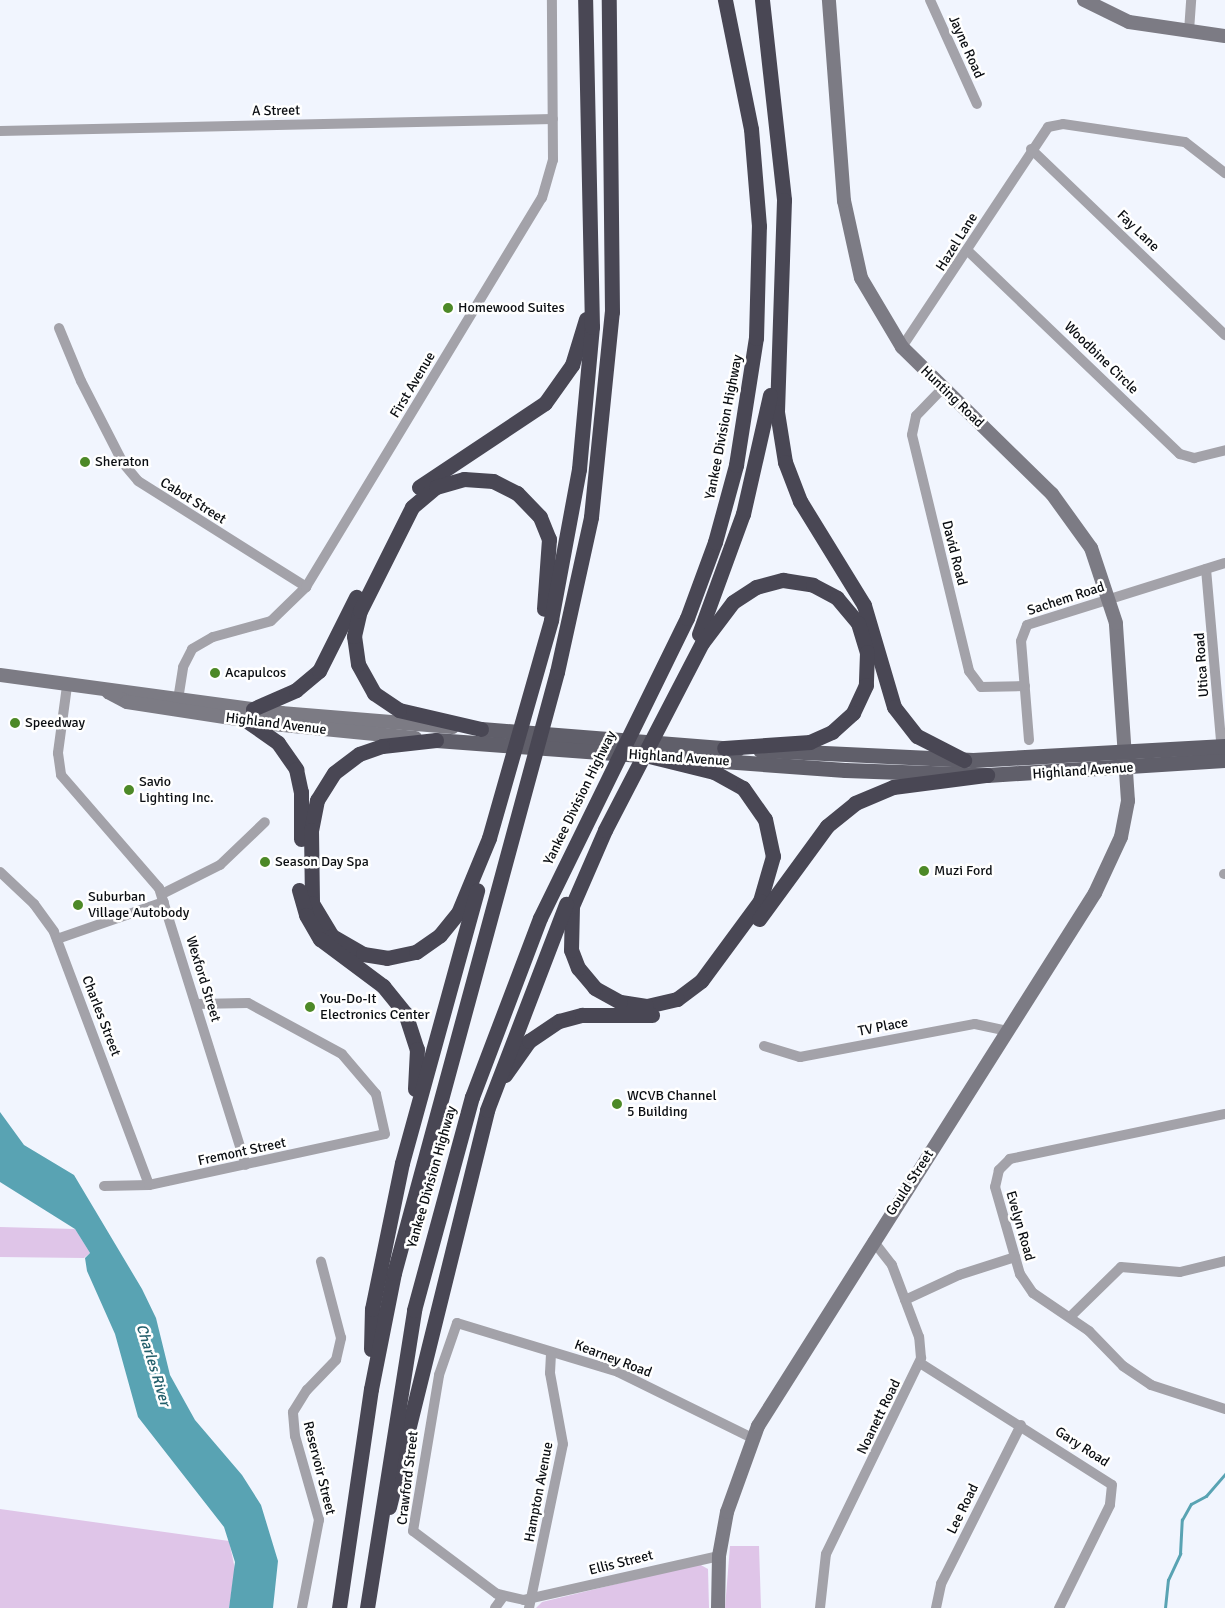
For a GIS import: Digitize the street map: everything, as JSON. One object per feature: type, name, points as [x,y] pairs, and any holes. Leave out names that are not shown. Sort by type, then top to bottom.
[{"type":"highway","points":[[371,1389],[372,1309],[408,1136],[554,607],[579,469],[592,328],[592,242],[585,0]]},
{"type":"highway","name":"Yankee Division Highway","points":[[367,1608],[414,1310],[469,1104],[543,911],[693,603],[736,465],[756,338],[759,241],[751,130],[725,0]]},
{"type":"highway","points":[[754,0],[774,90]]},
{"type":"highway","points":[[762,0],[774,90],[784,200],[783,297],[778,419],[793,485],[861,598],[897,712],[918,736],[964,760]]},
{"type":"highway","name":"Yankee Division Highway","points":[[339,1608],[371,1389],[401,1242],[561,657],[592,509],[612,312],[609,1]]},
{"type":"highway","points":[[408,1136],[418,1066],[411,1026],[388,990],[331,950],[311,926],[299,888],[302,802],[298,775],[283,748],[250,715],[296,690],[324,664],[396,515],[410,495],[524,421],[558,388],[583,333],[592,242]]},
{"type":"highway","points":[[376,1544],[400,1474],[441,1286],[500,1070],[533,981],[662,716],[713,602],[748,498],[766,418],[783,297]]},
{"type":"highway","points":[[481,730],[416,717],[387,704],[365,681],[354,648],[360,611],[405,518],[419,500],[445,484],[478,479],[506,486],[532,506],[547,534],[546,597],[523,716]]},
{"type":"highway","points":[[662,716],[712,628],[743,593],[790,580],[813,585],[837,598],[858,623],[867,652],[866,685],[853,713],[832,732],[810,742],[724,748]]},
{"type":"highway","points":[[436,740],[364,751],[338,769],[322,788],[312,816],[309,876],[319,918],[336,939],[362,954],[390,958],[416,952],[455,918],[489,838]]},
{"type":"highway","points":[[605,830],[569,917],[575,962],[591,984],[620,1002],[649,1006],[676,999],[701,981],[757,905],[770,875],[772,846],[762,812],[743,788],[714,772],[663,754],[644,755]]},
{"type":"highway","points":[[480,1139],[508,1068],[545,1027],[582,1015],[662,1014],[701,995],[822,832],[849,807],[894,787],[987,775]]},
{"type":"main road","name":"Hunting Road","points":[[829,0],[848,234],[868,294],[902,347],[1071,516],[1091,548],[1111,599],[1128,768]]},
{"type":"main road","points":[[1084,0],[1122,20],[1225,36]]},
{"type":"main road","name":"Highland Avenue","points":[[0,675],[108,692],[127,702],[177,704],[436,740],[498,738],[663,754],[987,775],[1128,768],[1224,753]]},
{"type":"main road","name":"Highland Avenue","points":[[250,715],[481,730],[498,738],[644,755]]},
{"type":"main road","name":"Highland Avenue","points":[[663,754],[724,748],[964,760],[1127,752],[1224,753]]},
{"type":"main road","name":"Gould Street","points":[[718,1608],[719,1556],[730,1498],[752,1438],[873,1241],[1008,1031],[1111,863],[1127,814],[1128,768]]},
{"type":"street","name":"First Avenue","points":[[177,704],[183,667],[192,649],[213,637],[271,621],[306,587],[542,198],[553,166],[552,0]]},
{"type":"street","name":"Jayne Road","points":[[930,0],[977,104]]},
{"type":"street","points":[[1189,31],[1191,0]]},
{"type":"street","name":"A Street","points":[[0,131],[553,119]]},
{"type":"street","points":[[1031,149],[1048,127],[1063,124],[1185,142],[1225,173]]},
{"type":"street","name":"Hazel Lane","points":[[902,347],[967,250],[1031,149]]},
{"type":"street","name":"Fay Lane","points":[[1031,149],[1225,335]]},
{"type":"street","name":"Woodbine Circle","points":[[967,250],[1180,454],[1194,458],[1225,450]]},
{"type":"street","name":"Cabot Street","points":[[60,328],[81,381],[123,463],[138,482],[306,587]]},
{"type":"street","name":"David Road","points":[[943,388],[916,416],[912,435],[969,671],[981,687],[1025,686]]},
{"type":"street","name":"Sachem Road","points":[[1029,740],[1021,641],[1027,625],[1225,563]]},
{"type":"street","name":"Utica Road","points":[[1206,569],[1224,753]]},
{"type":"street","name":"Wexford Street","points":[[68,686],[58,753],[61,775],[148,870],[163,898],[246,1165]]},
{"type":"street","points":[[57,939],[163,898],[220,865],[265,822]]},
{"type":"street","name":"Charles Street","points":[[0,872],[40,910],[57,939],[149,1186]]},
{"type":"street","name":"Fremont Street","points":[[104,1186],[149,1186],[386,1134],[376,1094],[342,1054],[248,1003],[196,1004]]},
{"type":"street","name":"TV Place","points":[[764,1046],[800,1057],[975,1024],[1008,1031]]},
{"type":"street","name":"Evelyn Road","points":[[1225,1114],[1007,1161],[995,1187],[1015,1257],[1030,1290],[1070,1318],[1151,1385],[1180,1398],[1225,1409]]},
{"type":"street","name":"Noanett Road","points":[[820,1608],[821,1571],[829,1548],[920,1363],[920,1342],[905,1300],[887,1254],[873,1241]]},
{"type":"street","points":[[905,1300],[954,1277],[1015,1257]]},
{"type":"street","points":[[1070,1318],[1121,1267],[1180,1272],[1225,1260]]},
{"type":"street","name":"Reservoir Street","points":[[302,1608],[319,1520],[295,1436],[293,1412],[307,1390],[336,1360],[341,1338],[321,1262]]},
{"type":"street","name":"Kearney Road","points":[[457,1323],[627,1376],[752,1438]]},
{"type":"street","name":"Crawford Street","points":[[457,1323],[435,1390],[413,1531],[503,1597]]},
{"type":"street","name":"Hampton Avenue","points":[[530,1603],[563,1444],[550,1373],[551,1352]]},
{"type":"street","name":"Gary Road","points":[[920,1363],[1104,1477],[1114,1489],[1110,1505],[1059,1608]]},
{"type":"street","name":"Lee Road","points":[[936,1608],[941,1584],[1021,1425]]},
{"type":"street","name":"Ellis Street","points":[[530,1603],[719,1556]]},
{"type":"street","points":[[495,1608],[503,1597],[530,1603]]},
{"type":"shaded area","points":[[0,1227],[75,1229],[90,1253],[84,1258],[0,1257]]},
{"type":"shaded area","points":[[0,1509],[229,1541],[235,1569],[229,1608],[0,1608]]},
{"type":"shaded area","points":[[730,1546],[759,1546],[761,1608],[725,1608]]},
{"type":"shaded area","points":[[699,1564],[708,1569],[709,1608],[536,1608],[542,1602]]},
{"type":"water","name":"Charles River","points":[[0,1112],[24,1145],[74,1175],[142,1289],[156,1318],[170,1375],[195,1420],[242,1475],[261,1505],[278,1561],[273,1608],[229,1608],[235,1562],[224,1527],[138,1417],[115,1334],[87,1271],[85,1258],[90,1253],[75,1229],[0,1182]]},
{"type":"waterway","points":[[1165,1608],[1168,1580],[1180,1554],[1182,1520],[1191,1504],[1206,1496],[1225,1474]]},
{"type":"place","name":"Homewood Suites","points":[[448,308]]},
{"type":"place","name":"Sheraton","points":[[85,462]]},
{"type":"place","name":"Acapulcos","points":[[215,673]]},
{"type":"place","name":"Speedway","points":[[15,723]]},
{"type":"place","name":"Savio Lighting Inc.","points":[[129,790]]},
{"type":"place","name":"Season Day Spa","points":[[265,862]]},
{"type":"place","name":"Muzi Ford","points":[[924,871]]},
{"type":"place","name":"Suburban Village Autobody","points":[[78,905]]},
{"type":"place","name":"You-Do-It Electronics Center","points":[[310,1007]]},
{"type":"place","name":"WCVB Channel 5 Building","points":[[617,1104]]}]
